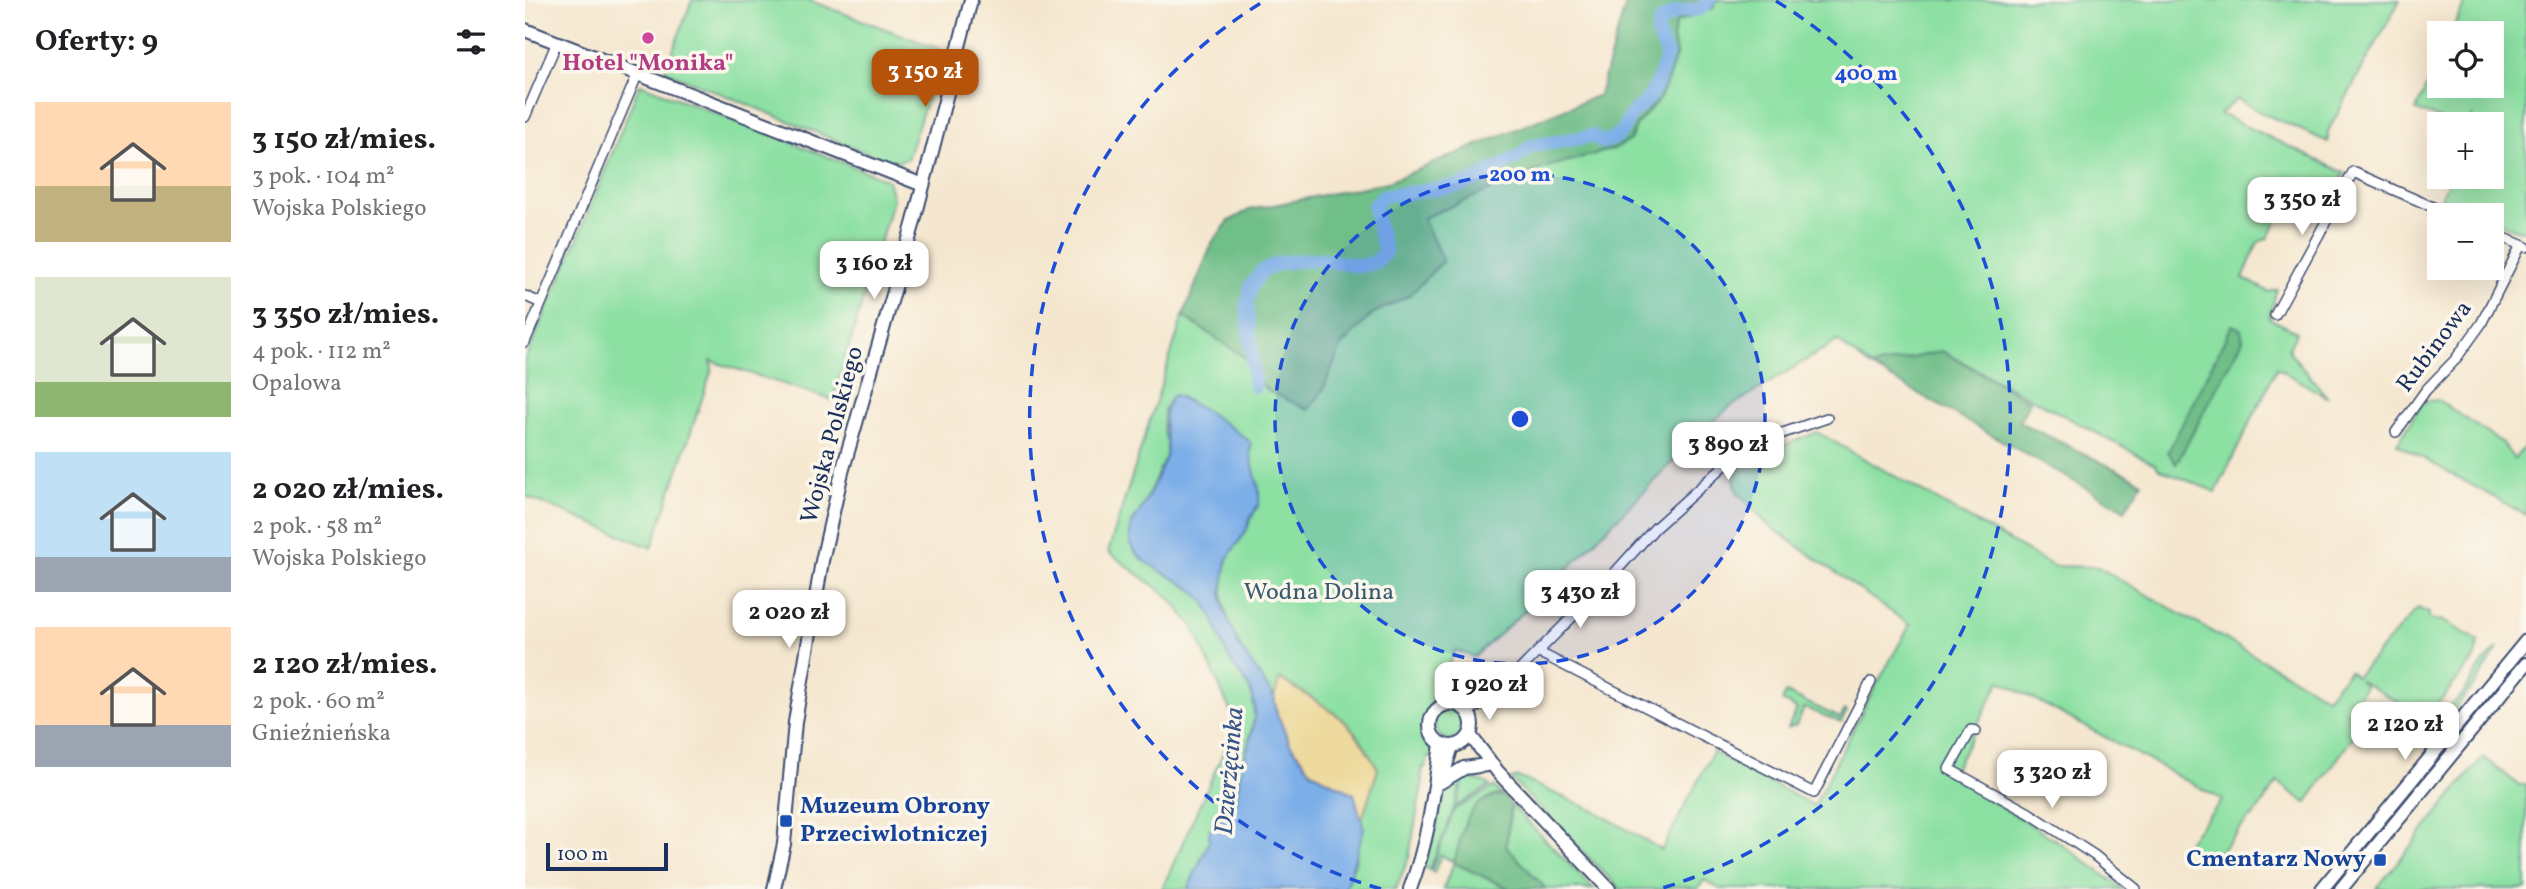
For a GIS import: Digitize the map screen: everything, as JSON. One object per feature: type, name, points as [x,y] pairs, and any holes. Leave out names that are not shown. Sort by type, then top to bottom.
[{"type":"street","name":"Wojska Polskiego","points":[[774,889],[784,844],[795,722],[822,561],[842,472],[923,185],[971,0]]},
{"type":"street","points":[[525,30],[923,185]]},
{"type":"street","points":[[525,117],[557,42]]},
{"type":"street","points":[[525,342],[638,73]]},
{"type":"street","points":[[2275,316],[2353,172],[2427,204]]},
{"type":"street","points":[[2504,238],[2523,246]]},
{"type":"street","name":"Rubinowa","points":[[2396,432],[2425,390],[2455,360],[2481,324],[2523,246]]},
{"type":"street","points":[[525,296],[541,303]]},
{"type":"street","points":[[1468,711],[1489,701],[1655,528],[1725,465],[1777,435],[1827,418]]},
{"type":"street","points":[[2322,889],[2526,641]]},
{"type":"street","points":[[1538,652],[1814,793],[1871,682]]},
{"type":"street","points":[[2341,889],[2526,664]]},
{"type":"street","points":[[1410,889],[1424,851],[1441,782],[1456,742],[1473,726],[1468,711],[1455,703],[1436,709],[1430,728],[1434,737],[1456,742],[1492,769],[1615,889]]},
{"type":"street","points":[[1976,732],[1971,730],[1949,769],[2029,813],[2095,855],[2136,889]]},
{"type":"street","points":[[1429,826],[1456,742]]},
{"type":"street","points":[[1441,782],[1464,768],[1492,769]]},
{"type":"street","points":[[1601,878],[1609,889]]},
{"type":"green space","points":[[692,0],[808,0],[937,48],[942,54],[907,159],[892,163],[665,71]]},
{"type":"green space","points":[[1627,0],[1716,0],[1713,8],[1676,22],[1673,37],[1676,55],[1669,76],[1660,98],[1636,125],[1630,140],[1613,149],[1546,167],[1423,218],[1443,261],[1410,295],[1372,314],[1341,346],[1322,392],[1308,410],[1266,390],[1250,361],[1183,316],[1213,241],[1229,221],[1249,210],[1388,182],[1599,95]]},
{"type":"green space","points":[[1716,0],[2400,0],[2328,131],[2328,142],[2237,99],[2220,114],[2345,173],[2321,212],[2291,195],[2267,239],[2258,242],[2243,278],[2269,292],[2277,289],[2269,318],[2297,332],[2288,350],[2328,398],[2277,368],[2216,492],[2159,469],[2155,464],[1942,351],[1871,367],[1837,341],[1730,407],[1710,424],[1543,594],[1474,657],[1455,650],[1445,673],[1449,700],[1437,704],[1428,717],[1436,758],[1428,757],[1426,767],[1423,767],[1409,857],[1396,889],[1345,889],[1355,863],[1361,822],[1378,769],[1353,730],[1324,706],[1281,679],[1274,697],[1233,633],[1223,598],[1223,579],[1228,556],[1245,533],[1259,504],[1250,454],[1251,444],[1208,412],[1176,395],[1172,396],[1164,410],[1166,456],[1132,525],[1132,547],[1141,557],[1196,592],[1205,603],[1214,616],[1231,661],[1245,678],[1253,698],[1254,720],[1240,773],[1240,786],[1230,811],[1210,829],[1209,842],[1188,889],[1162,889],[1236,724],[1193,626],[1168,596],[1108,552],[1183,316],[1250,361],[1266,390],[1322,392],[1341,346],[1372,314],[1410,295],[1422,218],[1546,167],[1613,149],[1630,140],[1636,125],[1660,98],[1669,76],[1676,55],[1673,37],[1676,22],[1713,8]]},
{"type":"green space","points":[[2466,0],[2526,0],[2526,232],[2504,226],[2504,203],[2450,203],[2441,199],[2445,189],[2504,189],[2504,112],[2427,114],[2416,110],[2427,85],[2427,98],[2504,98],[2504,21],[2456,21]]},
{"type":"green space","points":[[640,84],[888,180],[893,199],[833,400],[711,361],[712,369],[652,548],[525,496],[525,359],[575,245]]},
{"type":"green space","points":[[2232,325],[2241,329],[2243,340],[2176,464],[2168,452]]},
{"type":"green space","points":[[1942,351],[2030,401],[2019,422],[2142,482],[2125,510],[1871,367]]},
{"type":"green space","points":[[2438,400],[2502,443],[2514,459],[2526,445],[2526,515],[2397,444],[2423,402]]},
{"type":"green space","points":[[1817,432],[2053,566],[2098,567],[2327,697],[2349,671],[2356,677],[2418,608],[2429,613],[2428,617],[2435,621],[2441,620],[2479,641],[2474,659],[2426,718],[2359,680],[2365,686],[2348,713],[2363,723],[2306,803],[2278,782],[2252,818],[2250,817],[2210,864],[2185,844],[2223,800],[2000,681],[1951,776],[2059,842],[2123,889],[1720,889],[1704,880],[1698,889],[1678,886],[1666,889],[1620,889],[1511,779],[1518,777],[1597,812],[1662,850],[1713,752],[1814,806],[1910,625],[1768,525],[1738,493],[1733,475],[1747,460]]},
{"type":"green space","points":[[2498,648],[2478,680],[2444,723],[2443,714],[2462,695],[2483,663]]},
{"type":"green space","points":[[2512,667],[2469,725],[2348,873],[2344,870]]},
{"type":"green space","points":[[1786,693],[1840,718],[1845,710],[1847,711],[1841,722],[1804,708],[1796,725],[1788,728],[1797,709],[1782,701]]},
{"type":"green space","points":[[1451,708],[1462,713],[1467,724],[1462,735],[1451,740],[1440,735],[1435,724],[1440,713]]},
{"type":"green space","points":[[2483,757],[2519,785],[2526,785],[2526,889],[2376,889]]},
{"type":"green space","points":[[1460,773],[1461,781],[1455,806],[1429,870],[1424,867],[1447,789]]},
{"type":"green space","points":[[1465,777],[1490,786],[1455,807]]},
{"type":"green space","points":[[1494,787],[1502,795],[1494,796],[1454,863],[1510,889],[1443,889],[1454,862],[1441,855],[1434,873],[1431,871],[1454,810]]},
{"type":"green space","points":[[1502,795],[1511,805],[1506,846],[1546,889],[1510,889],[1454,863],[1463,830],[1473,810],[1480,803]]},
{"type":"green space","points":[[1511,805],[1594,889],[1546,889],[1506,846]]},
{"type":"sand","points":[[1280,679],[1326,707],[1350,727],[1378,769],[1361,822],[1354,794],[1312,772],[1290,744],[1277,714],[1274,697]]},
{"type":"water","name":"Wodna Dolina","points":[[1176,395],[1208,412],[1251,444],[1250,454],[1259,489],[1259,504],[1246,531],[1227,559],[1222,594],[1224,609],[1238,644],[1274,697],[1277,714],[1290,744],[1312,772],[1354,794],[1364,829],[1345,889],[1188,889],[1209,842],[1210,829],[1228,814],[1235,802],[1255,716],[1249,688],[1226,653],[1214,619],[1205,603],[1191,589],[1143,560],[1130,543],[1132,524],[1149,495],[1167,454],[1165,415],[1172,396]]},
{"type":"waterway","name":"Dzierżęcinka","points":[[1255,386],[1247,305],[1251,286],[1262,271],[1280,263],[1316,259],[1361,266],[1376,262],[1385,252],[1374,205],[1383,196],[1458,186],[1518,157],[1531,146],[1593,136],[1602,142],[1615,137],[1622,131],[1633,112],[1650,96],[1659,79],[1667,54],[1657,33],[1661,20],[1677,12],[1698,9],[1709,0]]},
{"type":"place","name":"Hotel \"Monika\"","points":[[648,38]]},
{"type":"place","name":"Muzeum Obrony Przeciwlotniczej","points":[[786,821]]},
{"type":"place","name":"Cmentarz Nowy","points":[[2380,860]]}]
